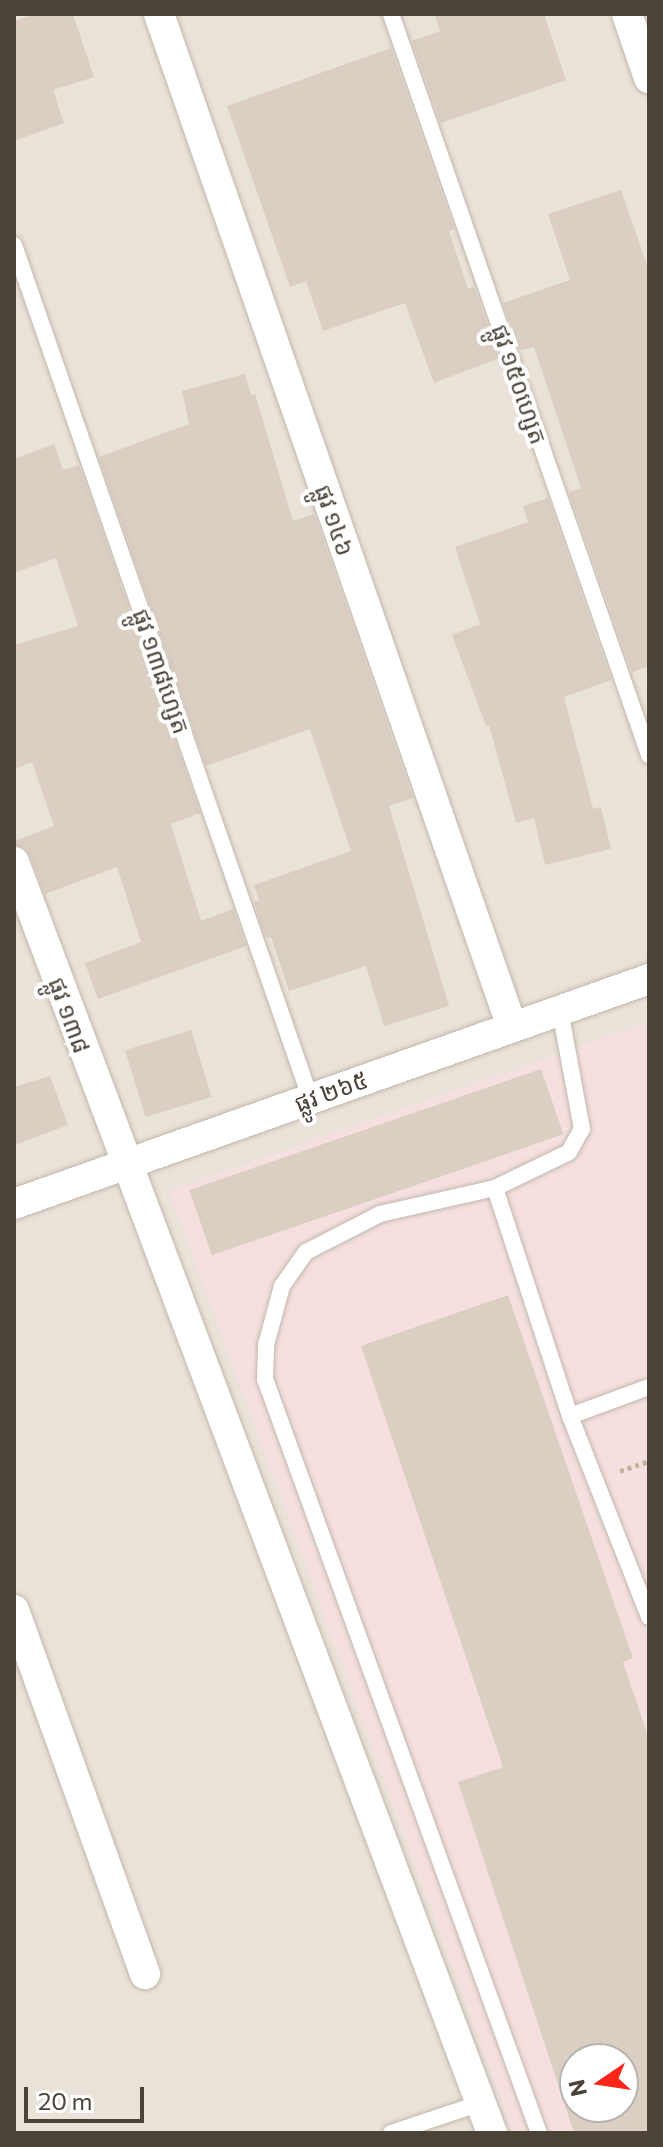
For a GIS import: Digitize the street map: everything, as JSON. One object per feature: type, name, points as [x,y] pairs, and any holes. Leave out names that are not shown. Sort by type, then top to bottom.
[{"type":"street","name":"ផ្លូវ ១៤៦","points":[[159,14],[512,1027]]},
{"type":"street","points":[[627,14],[649,78]]},
{"type":"street","name":"ផ្លូវ ១៣៨","points":[[14,862],[126,1167],[492,2133]]},
{"type":"street","name":"ផ្លូវ ២៦៥","points":[[14,1204],[126,1167],[310,1097],[649,979]]},
{"type":"street","points":[[14,1610],[145,1974]]},
{"type":"lane","name":"ផ្លូវ ១៥០ហ្សេត","points":[[391,14],[649,755]]},
{"type":"lane","name":"ផ្លូវ ១៣៨ហ្សេត","points":[[14,245],[310,1097]]},
{"type":"lane","points":[[539,2133],[265,1379],[266,1345],[282,1286],[306,1252],[380,1214],[495,1188],[569,1152],[582,1129],[560,1010]]},
{"type":"lane","points":[[495,1188],[570,1416],[649,1617]]},
{"type":"lane","points":[[570,1416],[649,1387]]},
{"type":"lane","points":[[391,2133],[481,2103]]},
{"type":"shaded area","points":[[14,14],[649,14],[649,2133],[14,2133]]},
{"type":"shaded area","points":[[649,1022],[649,2133],[513,2133],[169,1191]]},
{"type":"building","points":[[36,14],[73,14],[94,77],[53,90],[64,123],[14,141],[14,21]]},
{"type":"building","points":[[435,14],[544,14],[566,80],[441,123],[412,41],[440,31]]},
{"type":"building","points":[[391,48],[454,229],[449,231],[468,289],[474,287],[499,358],[434,383],[405,303],[323,331],[306,281],[290,287],[227,106]]},
{"type":"building","points":[[621,190],[649,271],[649,666],[632,672],[569,492],[581,488],[534,347],[520,350],[503,303],[570,280],[548,214]]},
{"type":"building","points":[[245,374],[251,395],[255,394],[293,521],[314,514],[413,798],[389,806],[449,1006],[384,1026],[366,966],[289,991],[271,937],[266,938],[254,902],[259,900],[254,885],[351,851],[310,729],[206,766],[99,457],[189,424],[182,391]]},
{"type":"building","points":[[54,444],[63,470],[79,465],[200,813],[171,824],[201,921],[233,909],[246,946],[98,999],[85,963],[141,942],[117,867],[45,894],[30,855],[25,848],[14,844],[14,841],[54,826],[32,762],[14,769],[14,645],[78,626],[56,558],[14,573],[14,459]]},
{"type":"building","points":[[548,498],[611,680],[564,697],[593,809],[601,807],[611,849],[545,865],[534,818],[516,823],[489,725],[486,726],[452,635],[480,624],[455,547],[528,522],[523,506]]},
{"type":"building","points":[[191,1030],[211,1097],[145,1117],[125,1050]]},
{"type":"building","points":[[541,1069],[563,1134],[212,1255],[189,1190]]},
{"type":"building","points":[[50,1076],[68,1125],[14,1145],[14,1087]]},
{"type":"building","points":[[508,1295],[633,1658],[623,1662],[649,1739],[649,2133],[574,2133],[571,2123],[639,2123],[639,2043],[559,2043],[559,2088],[458,1782],[503,1767],[361,1346]]}]
